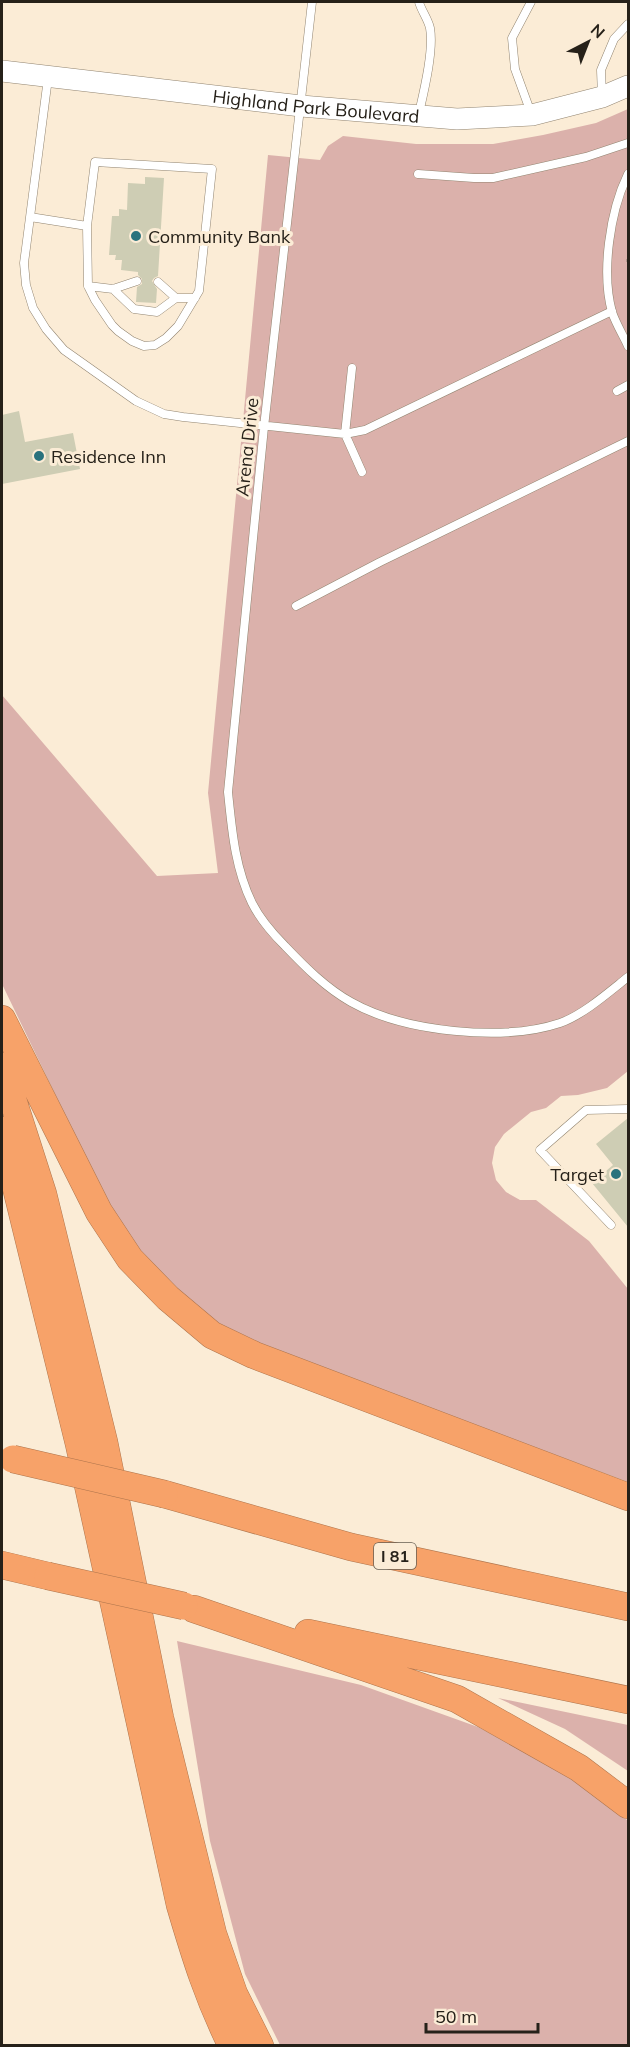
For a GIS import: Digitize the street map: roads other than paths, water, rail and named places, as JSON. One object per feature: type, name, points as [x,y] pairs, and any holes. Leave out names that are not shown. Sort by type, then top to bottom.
[{"type":"highway","points":[[2,1019],[99,1212],[130,1259],[168,1298],[212,1335],[254,1355],[628,1497]]},
{"type":"highway","points":[[2,1066],[43,1194],[102,1430],[160,1718],[213,1934],[234,1994],[260,2046]]},
{"type":"highway","points":[[2,1130],[79,1444],[180,1905],[201,1978],[232,2046]]},
{"type":"highway","name":"I 81","points":[[7,1457],[164,1494],[351,1547],[628,1607]]},
{"type":"highway","points":[[2,1565],[628,1700]]},
{"type":"highway","points":[[189,1607],[457,1699],[579,1768],[628,1805]]},
{"type":"main road","name":"Highland Park Boulevard","points":[[2,70],[301,106],[457,119],[532,115],[602,98],[628,86]]},
{"type":"lane","name":"Arena Drive","points":[[312,2],[264,427],[228,792],[233,839],[240,873],[253,905],[274,934],[310,973],[352,1002],[393,1019],[436,1030],[518,1031],[540,1028],[563,1022],[628,977]]},
{"type":"lane","points":[[418,2],[430,25],[431,38],[425,87],[418,117]]},
{"type":"lane","points":[[531,2],[512,38],[515,69],[532,115]]},
{"type":"lane","points":[[602,98],[601,70],[614,39],[628,24]]},
{"type":"lane","points":[[48,77],[24,263],[26,285],[33,308],[46,329],[64,350],[150,409],[183,417],[264,427],[345,434],[365,430],[612,311]]},
{"type":"lane","points":[[418,174],[493,177],[586,157],[628,142]]},
{"type":"lane","points":[[95,162],[212,170],[199,291],[178,326],[166,338],[155,345],[144,346],[132,341],[112,325],[88,286],[87,226],[95,162]]},
{"type":"lane","points":[[628,174],[615,212],[608,277],[612,311],[628,346]]},
{"type":"lane","points":[[30,217],[87,226]]},
{"type":"lane","points":[[88,286],[113,289],[137,281]]},
{"type":"lane","points":[[158,282],[176,298]]},
{"type":"lane","points":[[113,289],[134,309],[157,312],[176,298],[195,298]]},
{"type":"lane","points":[[352,368],[345,434],[362,472]]},
{"type":"lane","points":[[617,391],[628,385]]},
{"type":"lane","points":[[296,606],[380,562],[628,441]]},
{"type":"lane","points":[[611,1225],[540,1150],[586,1110],[628,1109]]},
{"type":"place","name":"Community Bank","points":[[136,236]]},
{"type":"place","name":"Residence Inn","points":[[39,456]]},
{"type":"place","name":"Target","points":[[616,1174]]}]
